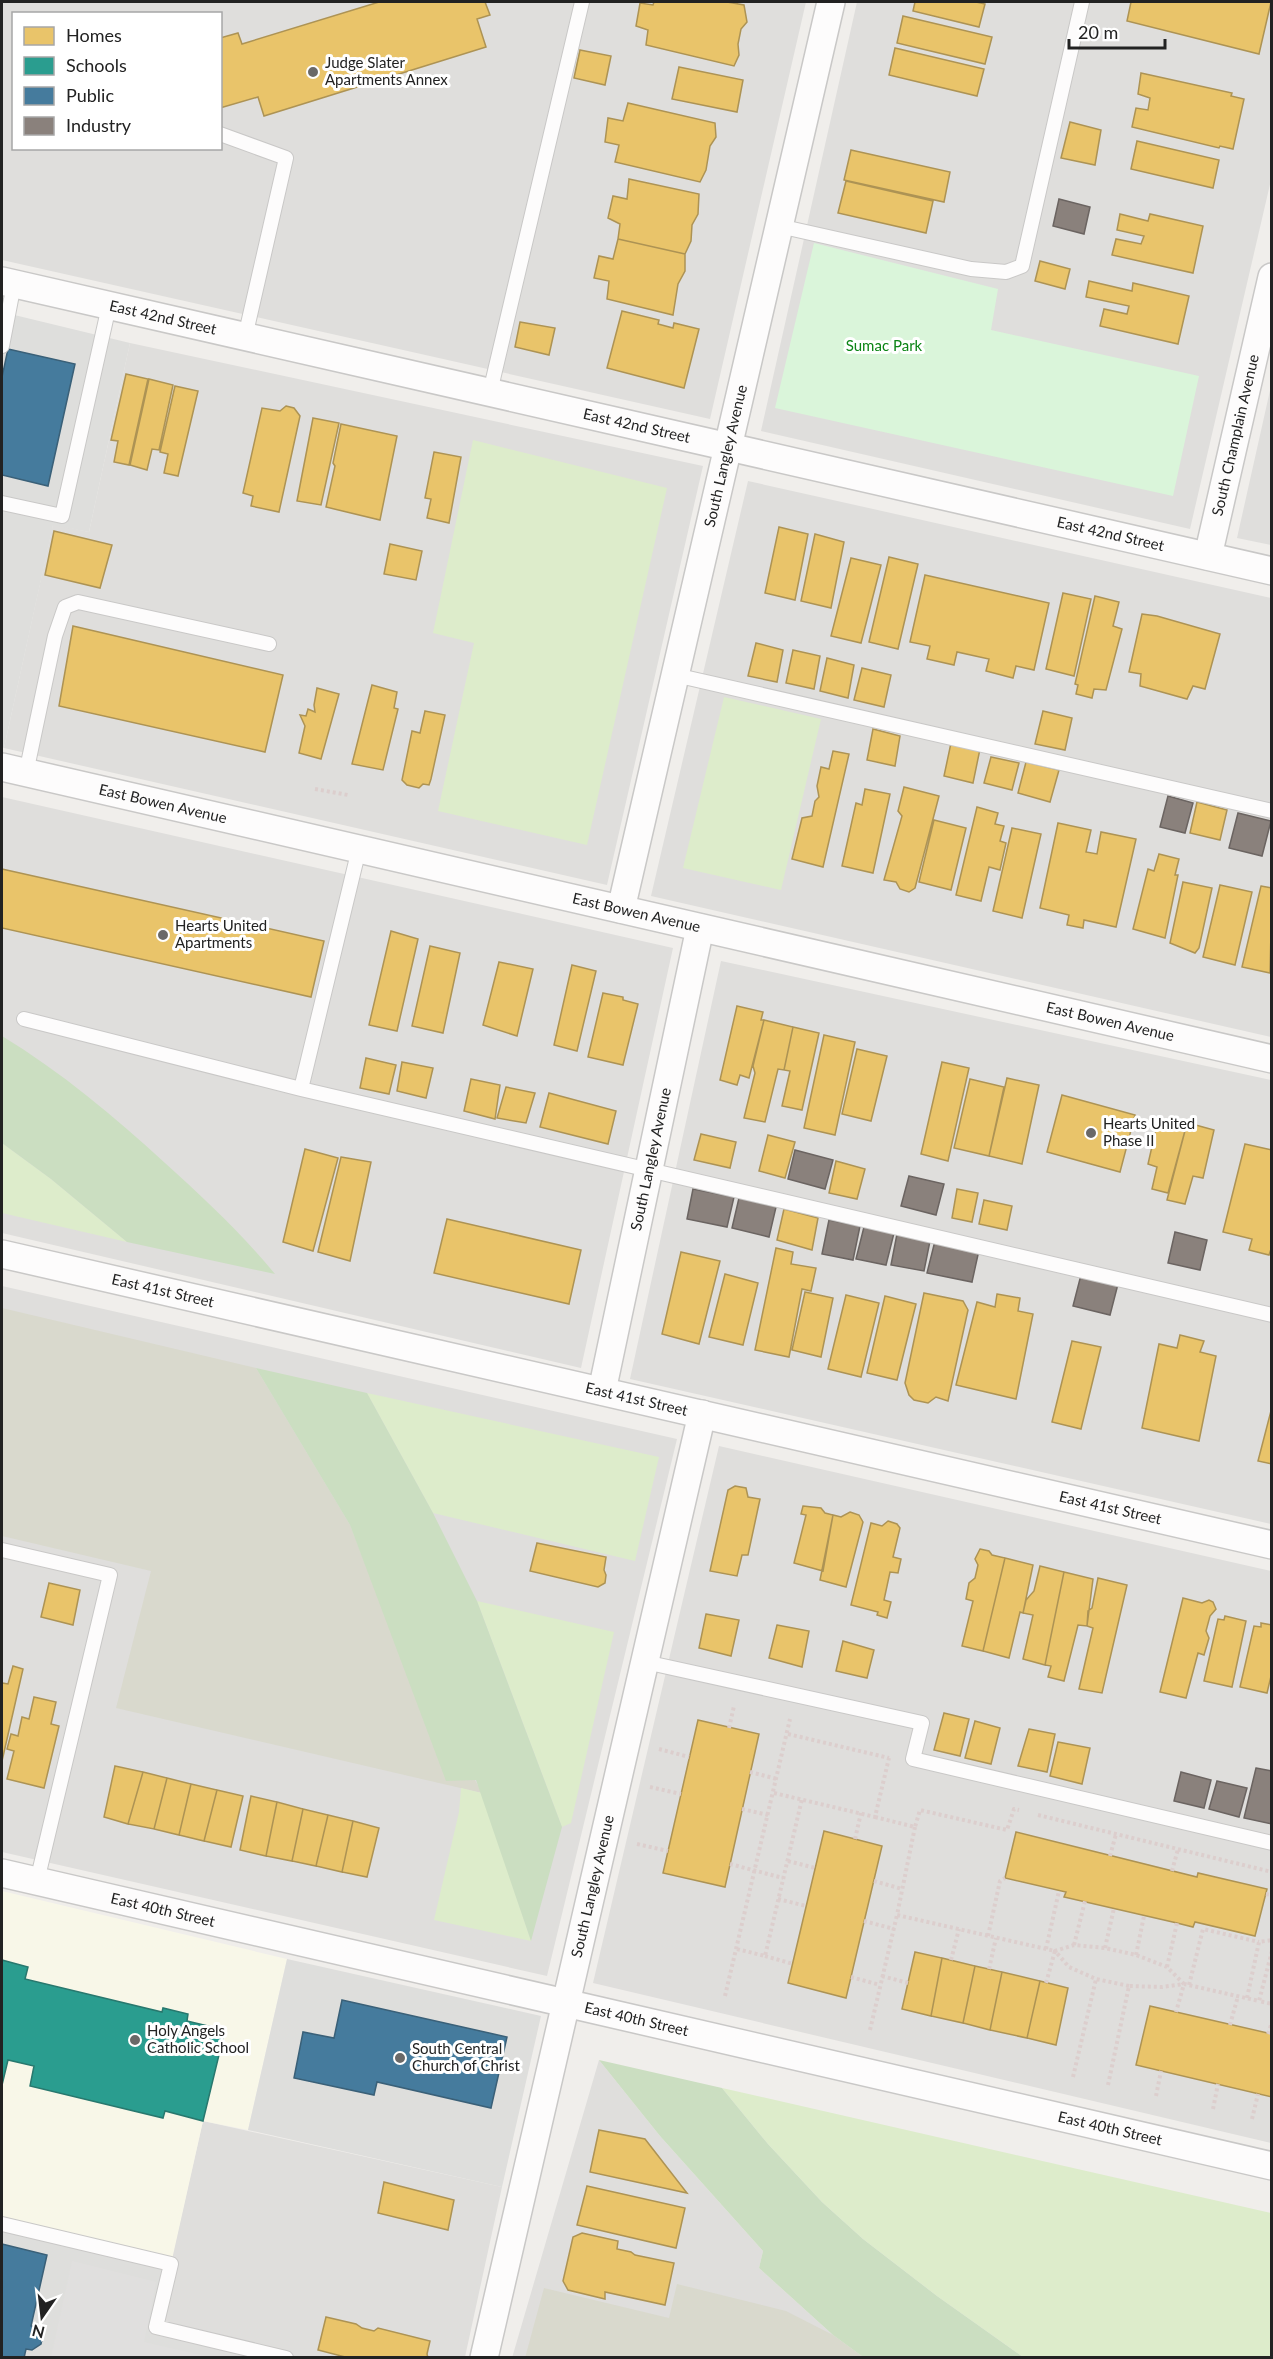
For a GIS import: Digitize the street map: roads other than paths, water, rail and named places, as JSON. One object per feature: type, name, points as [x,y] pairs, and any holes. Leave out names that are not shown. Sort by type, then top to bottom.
[{"type":"street","name":"South Langley Avenue","points":[[621,909],[831,2]]},
{"type":"street","name":"South Champlain Avenue","points":[[1208,556],[1265,332],[1272,278]]},
{"type":"street","name":"East 42nd Street","points":[[8,283],[1272,571]]},
{"type":"street","name":"East Bowen Avenue","points":[[14,770],[1272,1059]]},
{"type":"street","name":"South Langley Avenue","points":[[602,1391],[700,928]]},
{"type":"street","name":"East 41st Street","points":[[2,1254],[1272,1545]]},
{"type":"street","name":"South Langley Avenue","points":[[484,2358],[702,1414]]},
{"type":"street","name":"East 40th Street","points":[[2,1873],[1272,2166]]},
{"type":"lane","points":[[490,393],[582,2]]},
{"type":"lane","points":[[779,226],[971,269],[1006,272],[1022,266],[1082,2]]},
{"type":"lane","points":[[222,135],[286,158],[245,337]]},
{"type":"lane","points":[[2,346],[8,283]]},
{"type":"lane","points":[[2,503],[62,516],[109,306]]},
{"type":"lane","points":[[14,770],[65,608],[78,602],[269,644]]},
{"type":"lane","points":[[675,675],[1272,810]]},
{"type":"lane","points":[[301,1089],[359,849]]},
{"type":"lane","points":[[24,1019],[301,1089],[1272,1315]]},
{"type":"lane","points":[[2,1550],[110,1575],[37,1881]]},
{"type":"lane","points":[[645,1662],[922,1724],[913,1759],[1272,1843]]},
{"type":"lane","points":[[2,2224],[171,2264],[156,2327],[286,2358]]},
{"type":"place","name":"Judge Slater Apartments Annex","points":[[313,72]]},
{"type":"place","name":"Hearts United Apartments","points":[[163,935]]},
{"type":"place","name":"Hearts United Phase II","points":[[1091,1133]]},
{"type":"place","name":"Holy Angels Catholic School","points":[[135,2040]]},
{"type":"place","name":"South Central Church of Christ","points":[[400,2058]]},
{"type":"park label","name":"Sumac Park","points":[[884,346]]}]
